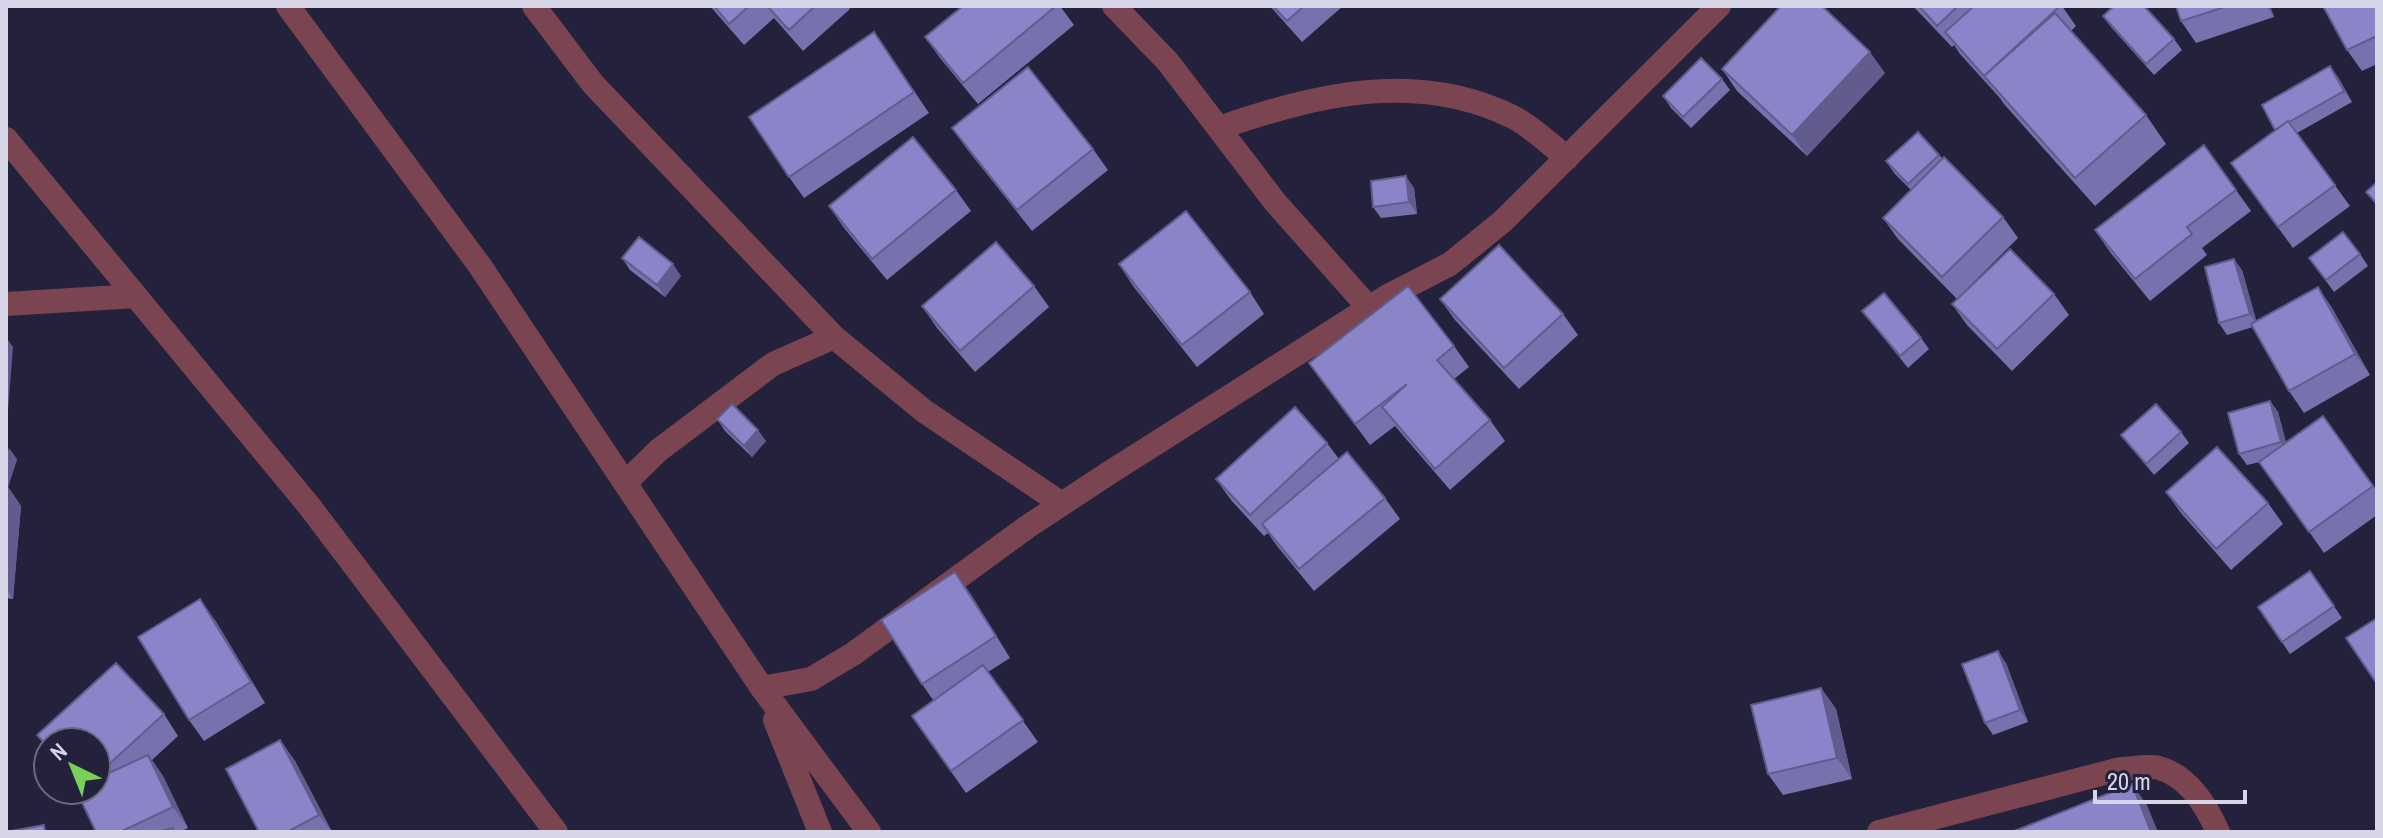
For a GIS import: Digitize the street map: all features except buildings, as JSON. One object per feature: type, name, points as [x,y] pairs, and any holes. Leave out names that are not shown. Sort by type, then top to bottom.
[{"type":"street","points":[[288,6],[480,266],[762,688],[869,832]]},
{"type":"street","points":[[534,6],[593,84],[834,337],[924,411],[1062,504]]},
{"type":"street","points":[[1114,6],[1168,62],[1315,250],[1369,308]]},
{"type":"street","points":[[762,688],[811,679],[853,654],[1062,504],[1369,308],[1450,264],[1503,221],[1719,6]]},
{"type":"street","points":[[1219,128],[1268,111],[1375,88],[1425,91],[1480,103],[1516,118],[1567,158]]},
{"type":"street","points":[[6,139],[310,507],[556,832]]},
{"type":"street","points":[[6,304],[136,296]]},
{"type":"street","points":[[625,483],[659,450],[773,364],[834,337]]},
{"type":"street","points":[[762,688],[820,832]]},
{"type":"street","points":[[1879,832],[2120,769],[2158,768],[2184,782],[2208,809],[2218,832]]}]
